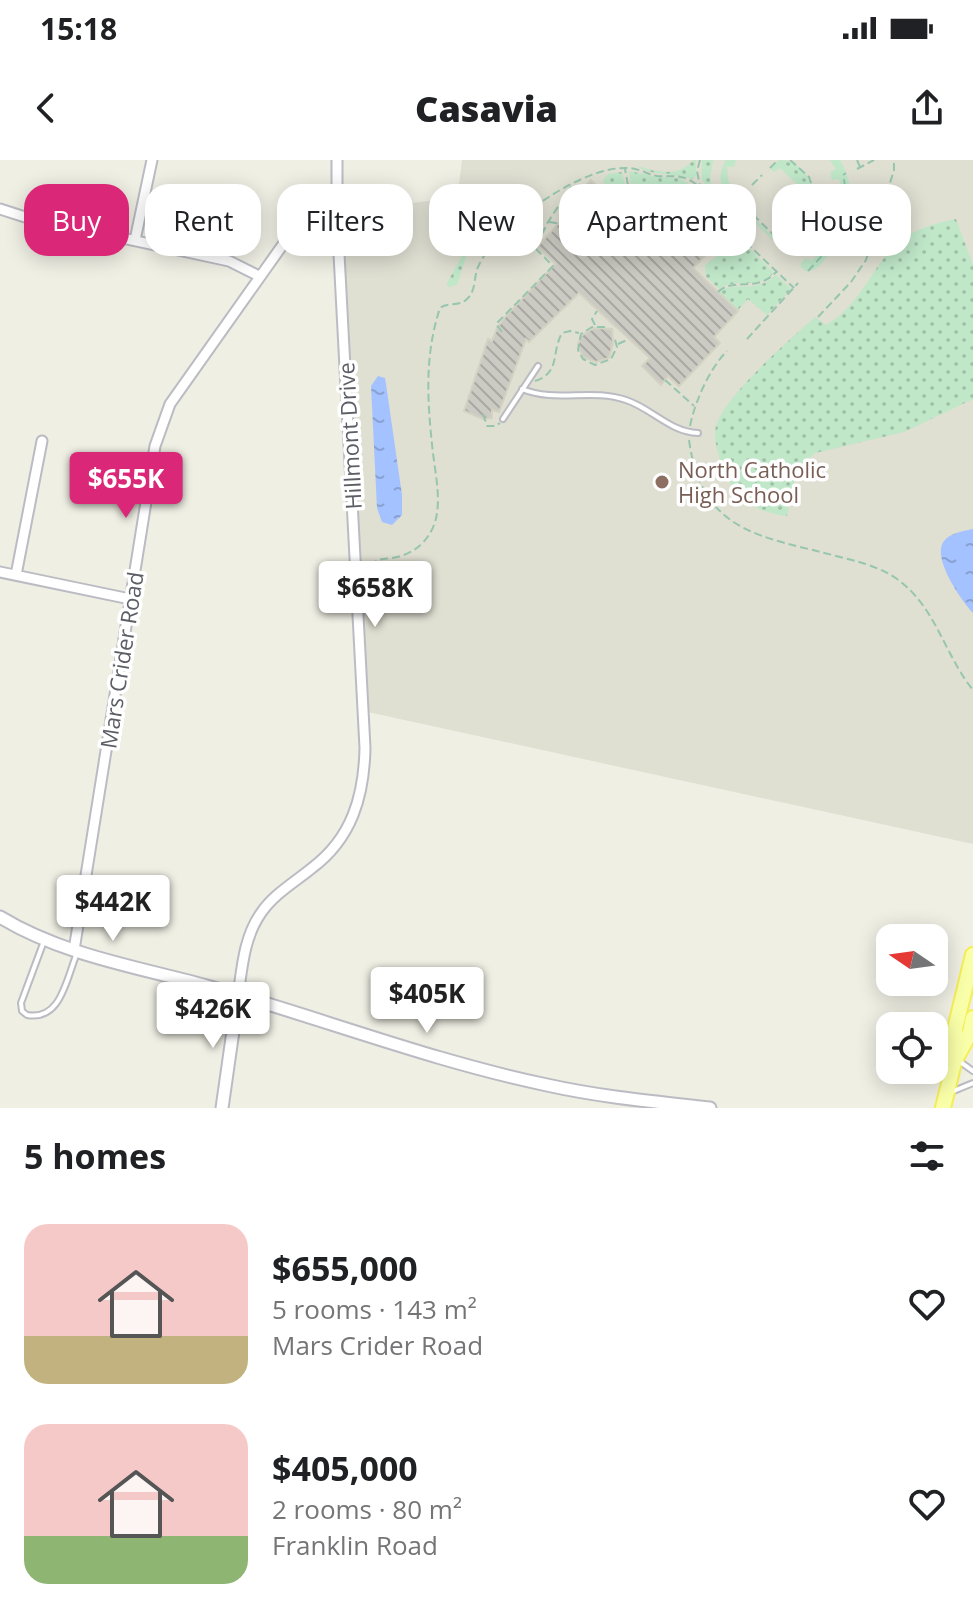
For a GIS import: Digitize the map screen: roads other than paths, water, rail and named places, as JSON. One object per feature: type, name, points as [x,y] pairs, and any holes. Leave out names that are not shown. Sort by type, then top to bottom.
[{"type":"main road","points":[[945,1102],[955,1058],[955,1029],[973,955]]},
{"type":"main road","points":[[955,1058],[970,1033],[973,1018]]},
{"type":"street","points":[[135,240],[152,160]]},
{"type":"street","points":[[337,160],[337,184]]},
{"type":"street","points":[[0,209],[229,261],[259,276]]},
{"type":"street","name":"Mars Crider Road","points":[[76,950],[130,599],[161,424],[170,404],[277,252]]},
{"type":"street","name":"Hillmont Drive","points":[[238,996],[244,954],[259,915],[275,897],[324,859],[339,843],[351,823],[364,783],[365,748],[339,256]]},
{"type":"street","points":[[16,575],[42,441]]},
{"type":"street","points":[[0,572],[130,599]]},
{"type":"street","points":[[0,917],[44,940],[451,1060],[546,1085],[599,1095],[710,1108]]},
{"type":"street","points":[[222,1108],[238,996]]},
{"type":"lane","points":[[503,419],[538,366]]},
{"type":"lane","points":[[522,389],[544,397],[595,395],[624,399],[647,409],[679,430],[698,433]]},
{"type":"lane","points":[[44,940],[21,1003],[22,1011],[27,1015],[45,1016],[54,1010],[76,950]]},
{"type":"lane","points":[[955,1058],[973,1071]]},
{"type":"lane","points":[[945,1102],[957,1088],[973,1083]]},
{"type":"water","points":[[378,376],[385,378],[402,495],[402,515],[392,525],[382,522],[377,508],[371,386]]},
{"type":"water","points":[[973,529],[973,613],[949,578],[941,548],[950,536]]},
{"type":"place","name":"North Catholic High School","points":[[662,482]]}]
